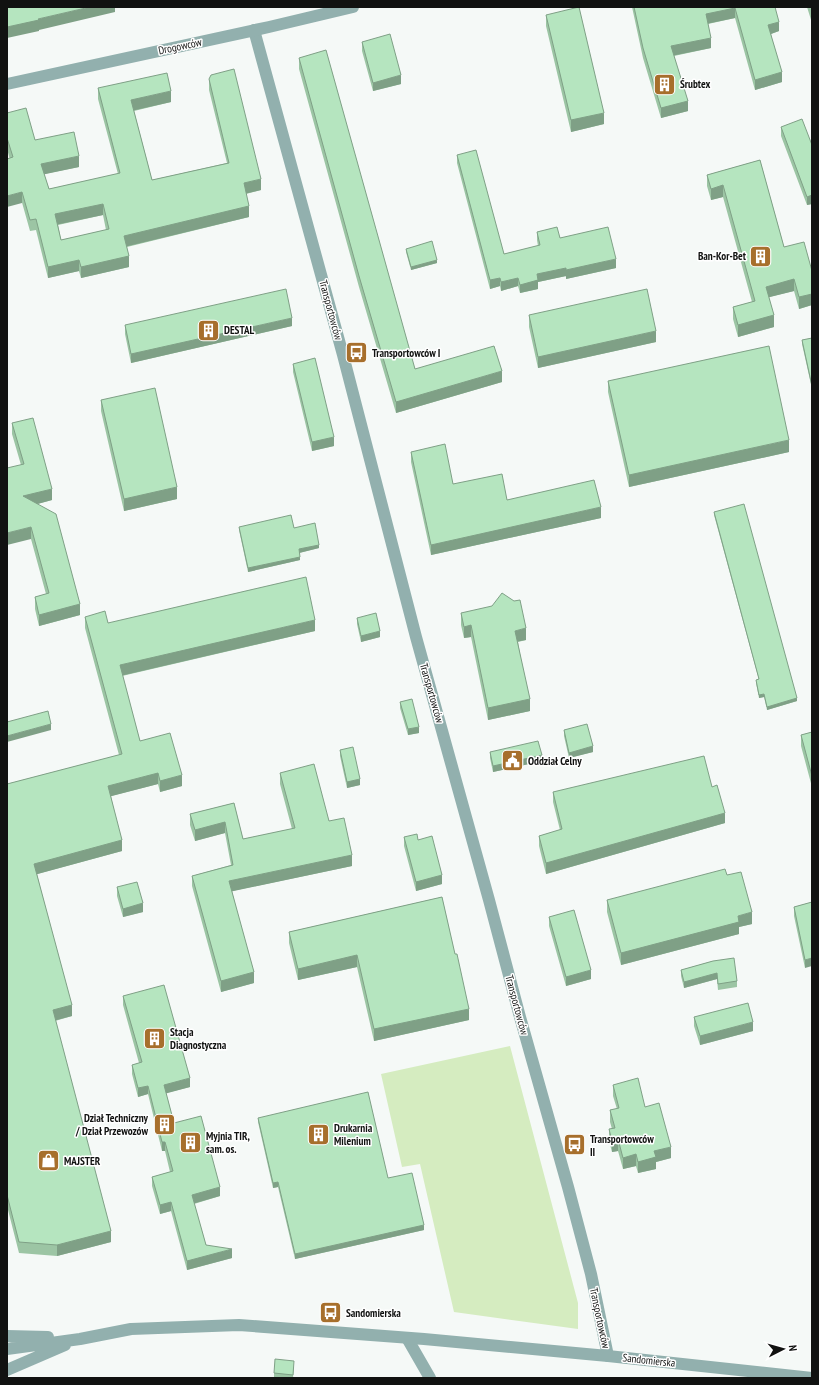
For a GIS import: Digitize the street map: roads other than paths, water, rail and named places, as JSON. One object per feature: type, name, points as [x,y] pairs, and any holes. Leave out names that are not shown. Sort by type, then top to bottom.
[{"type":"street","name":"Drogowców","points":[[7,84],[354,7]]},
{"type":"street","name":"Transportowców","points":[[254,30],[343,355],[416,637],[526,1038],[560,1155],[591,1274],[608,1356]]},
{"type":"street","name":"Sandomierska","points":[[80,1338],[131,1329],[239,1325],[608,1356],[812,1378]]},
{"type":"street","points":[[7,1336],[80,1338]]},
{"type":"street","points":[[7,1349],[80,1338]]},
{"type":"street","points":[[7,1370],[80,1338]]},
{"type":"street","points":[[407,1338],[430,1378]]},
{"type":"place","name":"Śrubtex","points":[[665,84]]},
{"type":"place","name":"Ban-Kor-Bet","points":[[761,256]]},
{"type":"place","name":"DESTAL","points":[[208,330]]},
{"type":"place","name":"Transportowców I","points":[[357,353]]},
{"type":"place","name":"Oddział Celny","points":[[513,761]]},
{"type":"place","name":"Stacja Diagnostyczna","points":[[154,1038]]},
{"type":"place","name":"Dział Techniczny / Dział Przewozów","points":[[164,1124]]},
{"type":"place","name":"Drukarnia Milenium","points":[[319,1134]]},
{"type":"place","name":"Myjnia TIR, sam. os.","points":[[191,1142]]},
{"type":"place","name":"Transportowców II","points":[[575,1145]]},
{"type":"place","name":"MAJSTER","points":[[48,1161]]},
{"type":"place","name":"Sandomierska","points":[[330,1313]]}]
